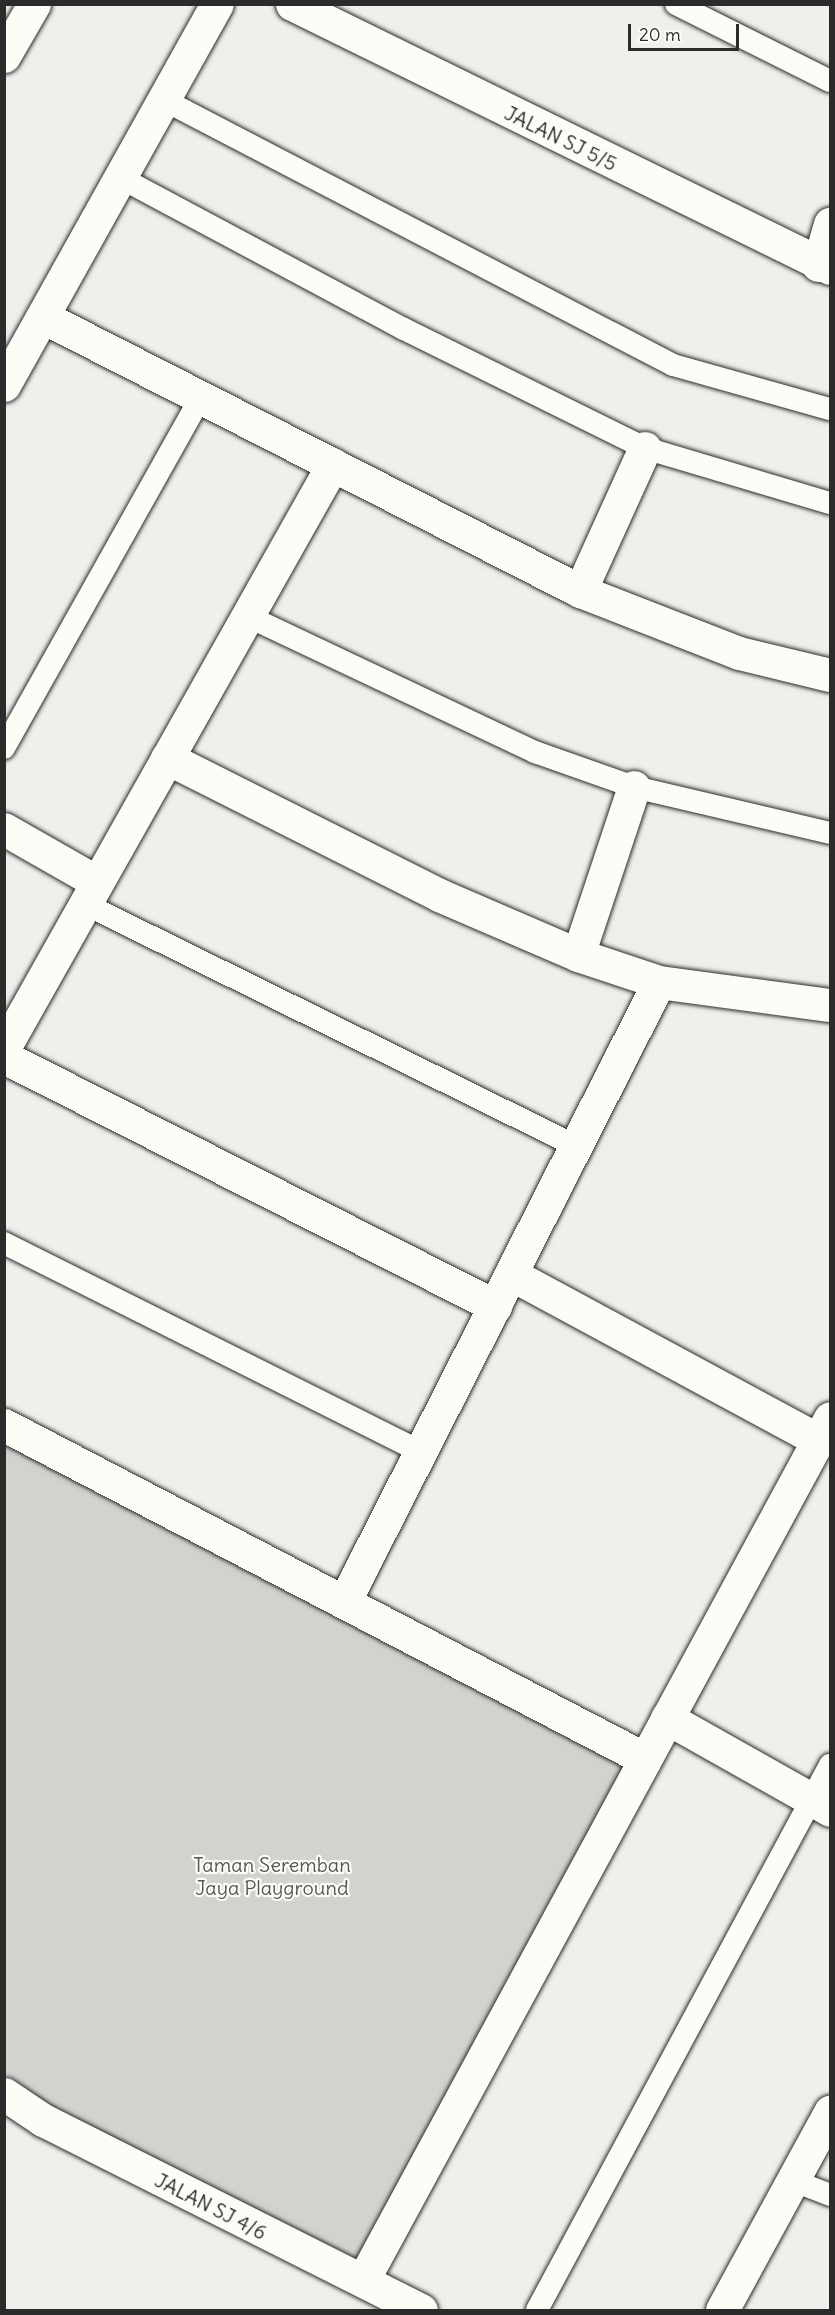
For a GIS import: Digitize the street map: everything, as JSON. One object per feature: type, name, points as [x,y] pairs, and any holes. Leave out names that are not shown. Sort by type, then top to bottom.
[{"type":"street","points":[[8,43],[34,4]]},
{"type":"street","points":[[4,385],[218,4]]},
{"type":"street","name":"JALAN SJ 5/5","points":[[292,4],[824,267]]},
{"type":"street","points":[[824,267],[831,224]]},
{"type":"street","points":[[43,316],[580,591],[739,653],[831,675]]},
{"type":"street","points":[[580,591],[645,448]]},
{"type":"street","points":[[4,1048],[245,615],[333,464]]},
{"type":"street","points":[[167,758],[439,895],[578,955],[659,982],[831,1005]]},
{"type":"street","points":[[578,955],[634,787]]},
{"type":"street","points":[[4,829],[91,893]]},
{"type":"street","points":[[344,1602],[659,982]]},
{"type":"street","points":[[4,1057],[495,1306]]},
{"type":"street","points":[[363,2280],[824,1429],[511,1274]]},
{"type":"street","points":[[4,1425],[645,1759]]},
{"type":"street","points":[[667,1718],[821,1805]]},
{"type":"street","name":"JALAN SJ 4/6","points":[[4,2094],[54,2126],[422,2310]]},
{"type":"street","points":[[722,2310],[831,2112]]},
{"type":"lane","points":[[676,4],[831,81]]},
{"type":"lane","points":[[164,100],[673,365],[831,409]]},
{"type":"lane","points":[[121,178],[404,329],[645,448],[831,503]]},
{"type":"lane","points":[[4,748],[201,397]]},
{"type":"lane","points":[[245,615],[535,752],[634,787],[831,833]]},
{"type":"lane","points":[[91,893],[576,1146]]},
{"type":"lane","points":[[4,1243],[421,1452]]},
{"type":"lane","points":[[537,2310],[821,1805],[831,1765]]},
{"type":"lane","points":[[794,2181],[831,2195]]},
{"type":"green space","name":"Taman Seremban Jaya Playground","points":[[5,1434],[639,1761],[365,2264],[50,2106],[5,2073]]}]
